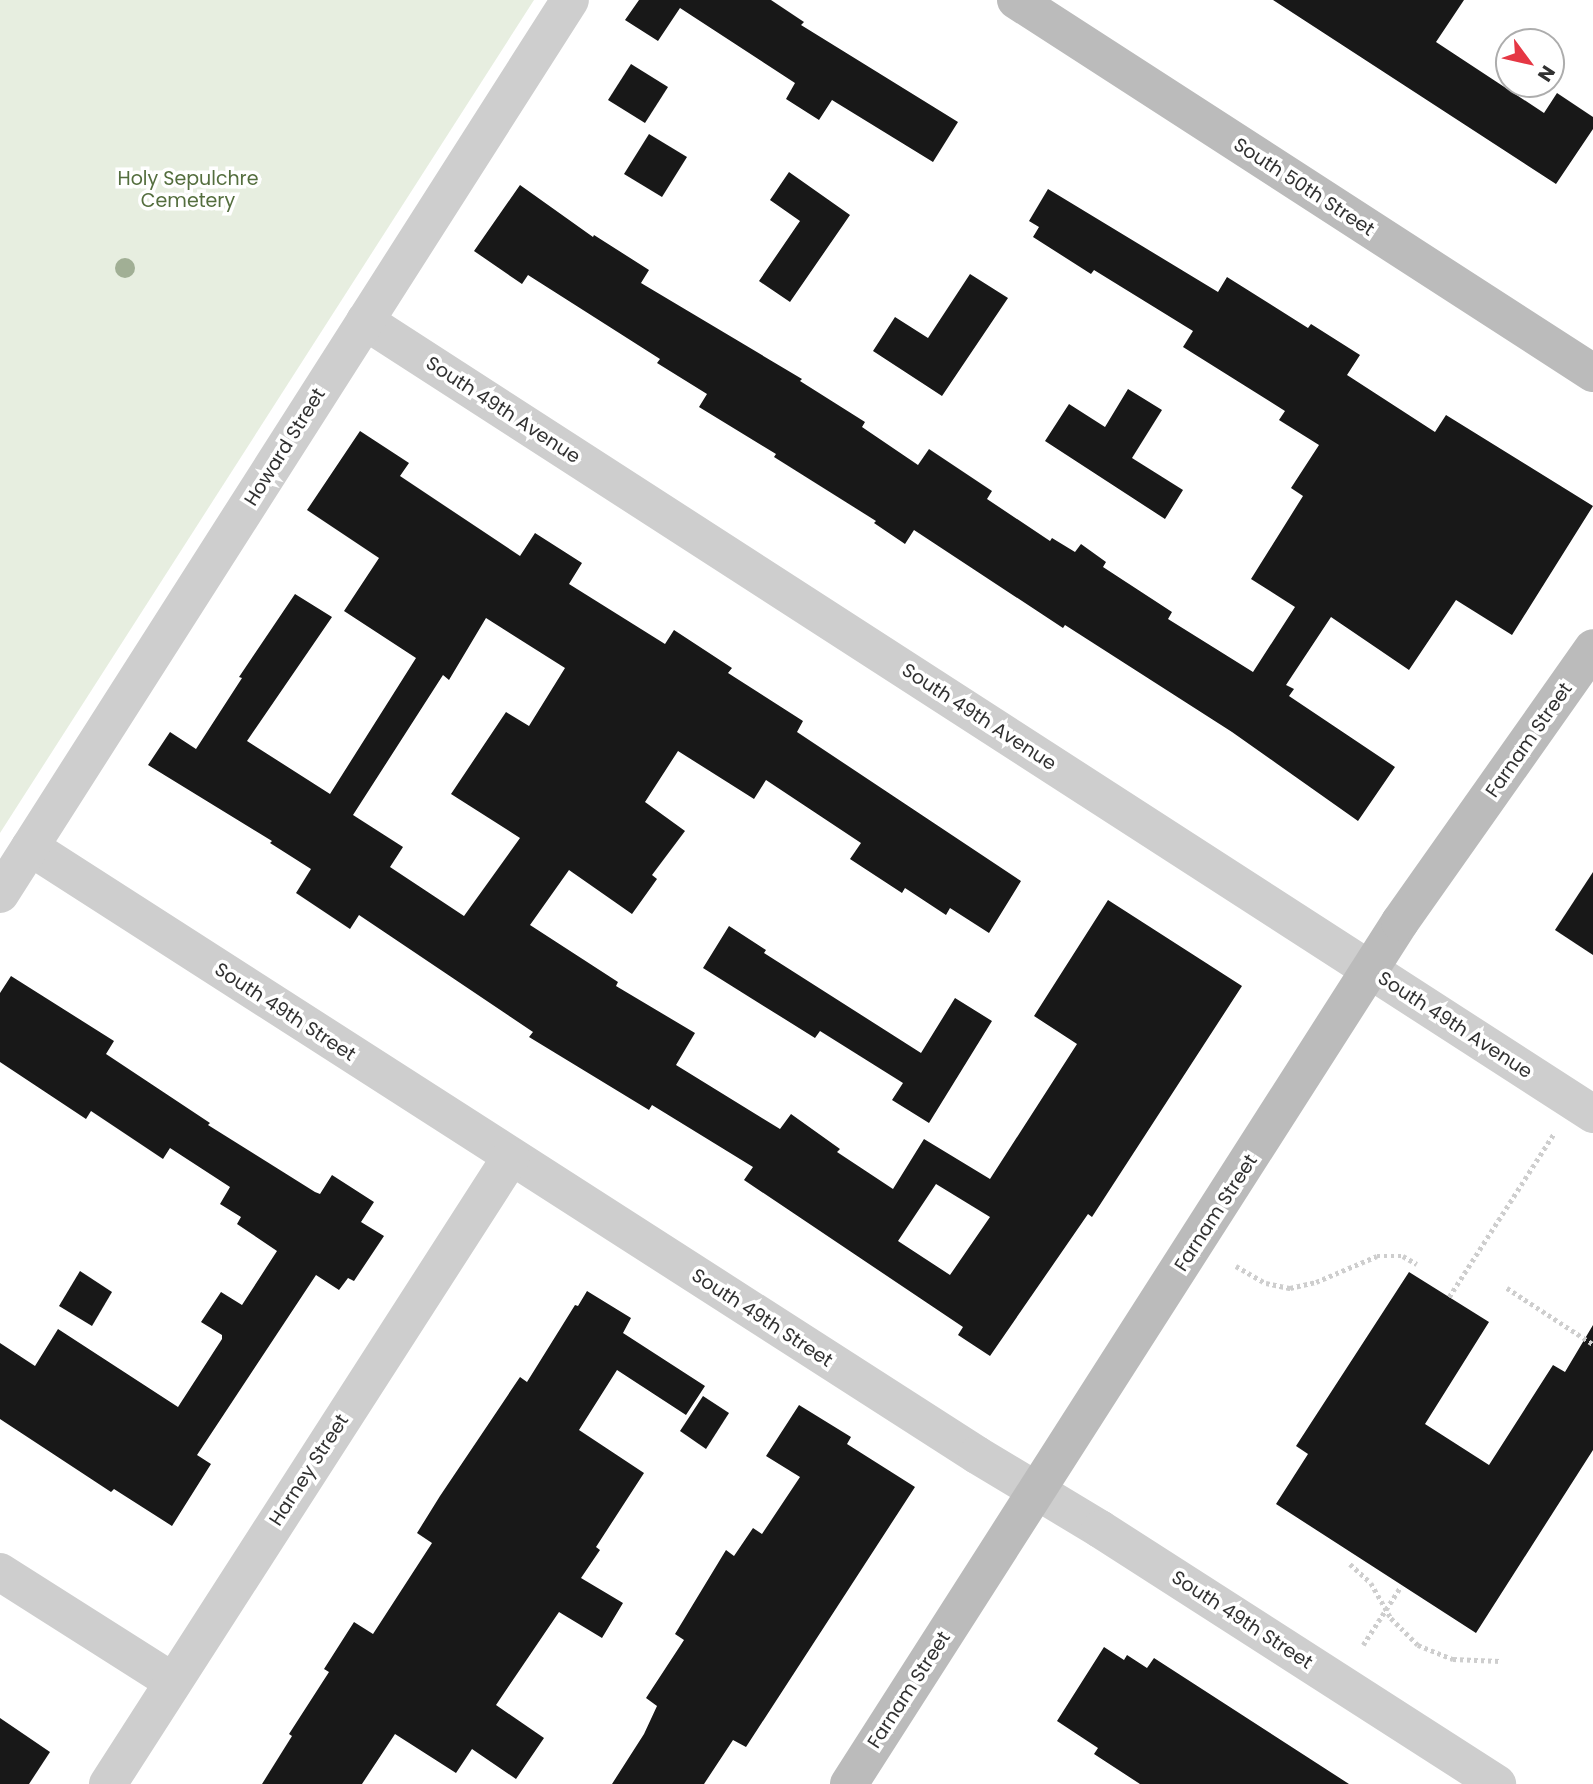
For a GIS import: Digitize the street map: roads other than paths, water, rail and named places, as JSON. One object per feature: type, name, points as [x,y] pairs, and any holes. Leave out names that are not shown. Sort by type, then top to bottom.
[{"type":"main road","name":"South 50th Street","points":[[1016,0],[1593,373]]},
{"type":"main road","name":"Farnam Street","points":[[849,1784],[1370,970],[1593,648]]},
{"type":"street","name":"Howard Street","points":[[0,894],[570,0]]},
{"type":"street","name":"South 49th Avenue","points":[[365,321],[1593,1114]]},
{"type":"street","name":"South 49th Street","points":[[30,847],[510,1157],[1497,1784]]},
{"type":"street","name":"Harney Street","points":[[108,1784],[510,1157]]},
{"type":"street","points":[[0,1572],[173,1682]]},
{"type":"park label","name":"Holy Sepulchre Cemetery","points":[[188,190]]}]
